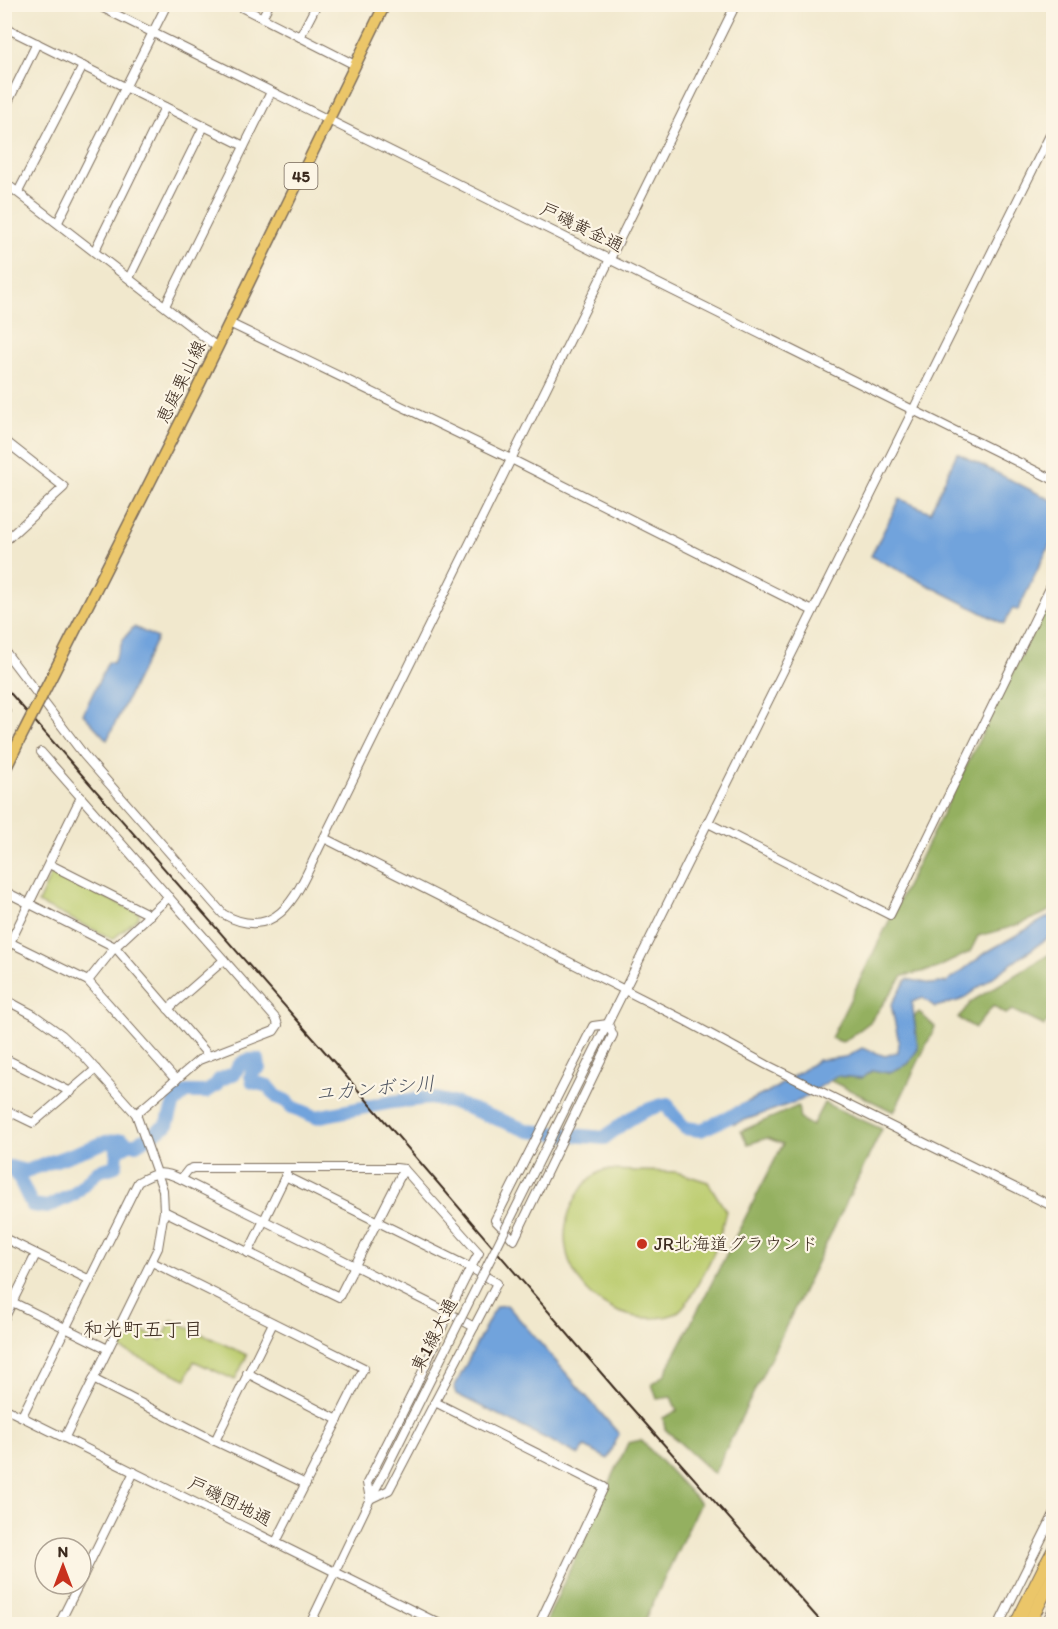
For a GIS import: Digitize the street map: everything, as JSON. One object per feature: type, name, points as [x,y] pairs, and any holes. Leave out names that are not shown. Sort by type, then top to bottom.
[{"type":"highway","points":[[1029,1624],[1050,1569],[1053,1549]]},
{"type":"highway","points":[[1016,1624],[1050,1569]]},
{"type":"main road","name":"恵庭栗山線","points":[[4,772],[229,323],[385,4]]},
{"type":"street","name":"戸磯黄金通","points":[[95,4],[1053,480]]},
{"type":"street","points":[[58,222],[167,4]]},
{"type":"street","points":[[235,4],[355,65]]},
{"type":"street","points":[[262,18],[269,4]]},
{"type":"street","points":[[300,37],[317,4]]},
{"type":"street","points":[[4,648],[84,755],[223,914],[245,924],[268,922],[278,916],[289,906],[324,838],[736,4]]},
{"type":"street","points":[[4,27],[244,146]]},
{"type":"street","points":[[4,110],[37,43]]},
{"type":"street","points":[[18,192],[82,66]]},
{"type":"street","points":[[4,84],[15,89]]},
{"type":"street","points":[[165,306],[271,92]]},
{"type":"street","points":[[95,250],[165,106]]},
{"type":"street","points":[[129,278],[204,126]]},
{"type":"street","name":"東1線大通","points":[[310,1624],[369,1499],[625,990],[1053,127]]},
{"type":"street","points":[[4,182],[95,250],[217,347]]},
{"type":"street","points":[[229,323],[511,459],[813,611]]},
{"type":"street","points":[[4,440],[64,487],[4,542]]},
{"type":"street","points":[[708,822],[890,915],[1053,580]]},
{"type":"street","points":[[40,752],[276,1019],[278,1025],[274,1031],[199,1060],[136,1114]]},
{"type":"street","points":[[4,955],[81,797]]},
{"type":"street","points":[[324,838],[790,1076],[1053,1207]]},
{"type":"street","points":[[49,864],[150,915]]},
{"type":"street","points":[[4,891],[115,947],[209,1056]]},
{"type":"street","points":[[88,981],[115,947],[169,897]]},
{"type":"street","points":[[11,943],[88,981],[176,1080]]},
{"type":"street","points":[[168,1009],[224,960]]},
{"type":"street","points":[[4,999],[54,1028],[96,1069],[136,1114],[163,1190],[162,1232],[152,1262],[65,1437]]},
{"type":"street","points":[[608,1024],[613,1035],[514,1240],[495,1220],[593,1026],[608,1024]]},
{"type":"street","points":[[4,1058],[71,1092]]},
{"type":"street","points":[[4,1109],[33,1124],[96,1069]]},
{"type":"street","points":[[181,1179],[188,1170],[193,1168],[286,1171],[404,1169],[479,1253],[471,1268],[449,1313],[415,1387],[366,1483],[369,1499],[389,1490],[497,1282],[471,1268],[378,1222],[286,1171]]},
{"type":"street","points":[[164,1211],[339,1297],[404,1169]]},
{"type":"street","points":[[248,1253],[286,1171]]},
{"type":"street","points":[[22,1416],[138,1182],[158,1173],[166,1172],[181,1179],[474,1327]]},
{"type":"street","points":[[4,1239],[90,1280]]},
{"type":"street","points":[[4,1319],[9,1300],[36,1254]]},
{"type":"street","points":[[152,1262],[364,1368],[276,1542]]},
{"type":"street","points":[[9,1300],[108,1349]]},
{"type":"street","points":[[215,1441],[273,1323]]},
{"type":"street","points":[[248,1373],[338,1420]]},
{"type":"street","points":[[93,1379],[306,1484]]},
{"type":"street","points":[[435,1402],[604,1487],[538,1624]]},
{"type":"street","name":"戸磯団地通","points":[[4,1408],[440,1624]]},
{"type":"street","points":[[93,1556],[134,1472]]},
{"type":"street","points":[[999,1624],[1053,1514]]},
{"type":"street","points":[[1026,1571],[1053,1585]]},
{"type":"street","points":[[59,1624],[73,1596]]},
{"type":"street","points":[[1045,1624],[1053,1607]]},
{"type":"green space","points":[[1053,591],[1053,909],[1017,925],[978,936],[970,952],[935,969],[903,976],[870,1022],[842,1042],[831,1038]]},
{"type":"green space","points":[[52,872],[139,913],[139,917],[113,939],[38,903]]},
{"type":"green space","points":[[1053,952],[1053,1009],[1045,1026],[1012,1010],[1006,1014],[993,1006],[975,1028],[958,1018],[972,1001]]},
{"type":"green space","points":[[919,1012],[935,1027],[894,1112],[829,1080],[836,1076],[862,1078],[873,1070],[888,1073],[908,1064],[918,1049],[914,1017]]},
{"type":"green space","points":[[824,1103],[882,1129],[714,1474],[665,1429],[663,1418],[677,1411],[671,1397],[657,1399],[652,1384],[665,1374],[783,1144],[767,1138],[748,1144],[741,1131],[798,1106],[800,1119],[812,1126]]},
{"type":"green space","name":"JR北海道グラウンド","points":[[604,1170],[676,1172],[708,1182],[726,1211],[718,1242],[707,1267],[684,1305],[674,1314],[650,1318],[629,1315],[610,1308],[593,1296],[580,1281],[570,1264],[565,1244],[566,1224],[573,1203],[586,1184]]},
{"type":"green space","points":[[172,1320],[247,1355],[235,1380],[194,1361],[186,1379],[116,1347],[127,1324],[162,1340]]},
{"type":"green space","points":[[641,1440],[700,1503],[643,1624],[545,1624],[628,1443]]},
{"type":"water","points":[[957,453],[1053,501],[1053,538],[1018,610],[1012,609],[1004,624],[871,556],[900,499],[930,512]]},
{"type":"water","points":[[134,627],[157,638],[107,740],[83,714],[108,662],[113,663],[124,638]]},
{"type":"water","points":[[1053,914],[1053,934],[961,1000],[935,1007],[923,998],[912,1002],[918,1049],[908,1064],[888,1073],[873,1070],[862,1078],[836,1076],[801,1100],[734,1124],[728,1111],[774,1089],[818,1060],[846,1057],[862,1048],[885,1056],[898,1052],[899,1042],[891,1005],[907,979],[931,984],[947,982],[987,952]]},
{"type":"water","points":[[507,1305],[619,1434],[608,1459],[585,1447],[579,1455],[456,1394],[454,1388],[496,1306]]},
{"type":"waterway","name":"ユカンボシ川","points":[[4,1169],[10,1167],[19,1178],[32,1205],[47,1207],[74,1194],[98,1171],[113,1167],[116,1164],[117,1151],[129,1144],[136,1144],[167,1125],[174,1103],[186,1092],[206,1092],[219,1080],[235,1073],[241,1064],[250,1060],[258,1060],[259,1068],[252,1072],[251,1076],[253,1082],[268,1086],[277,1097],[292,1107],[316,1117],[392,1102],[430,1098],[455,1103],[529,1131],[604,1138],[641,1113],[667,1104],[685,1128],[701,1130],[747,1109]]},
{"type":"waterway","points":[[10,1167],[26,1171],[106,1142],[123,1140],[129,1144]]},
{"type":"railway","points":[[4,686],[333,1061],[621,1396],[823,1624]]},
{"type":"place","name":"JR北海道グラウンド","points":[[642,1244]]},
{"type":"district","name":"和光町五丁目","points":[[143,1329]]}]
